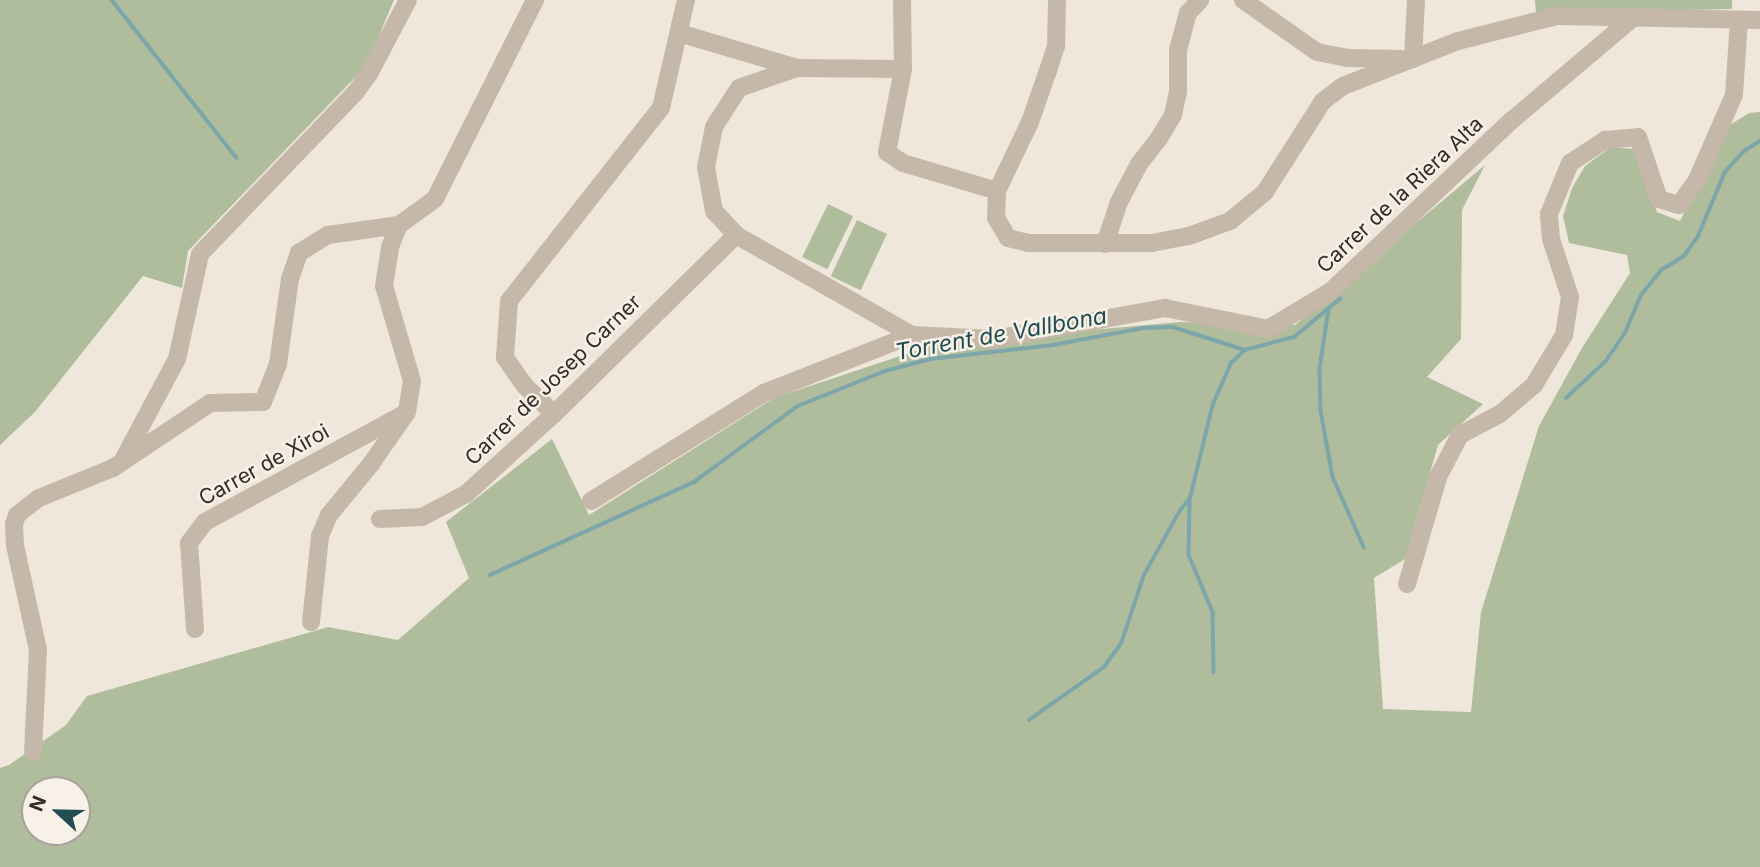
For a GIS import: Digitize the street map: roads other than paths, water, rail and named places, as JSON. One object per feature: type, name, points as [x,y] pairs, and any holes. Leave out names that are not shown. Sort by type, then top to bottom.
[{"type":"street","points":[[123,460],[177,359],[200,254],[355,93],[370,72],[408,0]]},
{"type":"street","points":[[33,751],[38,650],[15,545],[14,524],[25,506],[39,498],[99,476],[210,403],[262,402],[278,364],[290,279],[299,253],[328,235],[399,225],[435,199],[535,0]]},
{"type":"street","points":[[554,414],[525,386],[505,357],[509,301],[661,108],[686,0]]},
{"type":"street","points":[[902,0],[903,69],[887,152],[903,163],[997,191]]},
{"type":"street","points":[[1057,0],[1056,46],[1030,122],[997,191],[996,218],[1008,238],[1028,243],[1152,243],[1189,236],[1230,220],[1265,192],[1323,101],[1343,86],[1458,41],[1557,16],[1760,20]]},
{"type":"street","points":[[1105,244],[1119,202],[1139,164],[1158,140],[1172,114],[1178,91],[1178,50],[1188,13],[1199,0]]},
{"type":"street","points":[[1243,0],[1317,52],[1348,58],[1413,59]]},
{"type":"street","points":[[1413,59],[1416,0]]},
{"type":"street","name":"Carrer de la Riera Alta","points":[[736,235],[912,335],[994,339],[1165,308],[1268,329],[1331,291],[1511,121],[1633,18]]},
{"type":"street","points":[[1407,584],[1438,477],[1460,435],[1500,414],[1534,384],[1563,335],[1570,297],[1551,239],[1549,214],[1570,163],[1605,140],[1638,137],[1659,199],[1679,205],[1696,182],[1734,96],[1739,20]]},
{"type":"street","points":[[679,33],[797,68],[903,69]]},
{"type":"street","points":[[736,235],[714,211],[706,167],[714,127],[739,88],[797,68]]},
{"type":"street","points":[[312,622],[318,547],[328,515],[371,464],[407,412],[412,381],[384,286],[390,247],[399,225]]},
{"type":"street","name":"Carrer de Josep Carner","points":[[380,519],[422,517],[466,494],[554,414],[736,235]]},
{"type":"street","points":[[591,501],[764,393],[912,335]]},
{"type":"street","name":"Carrer de Xiroi","points":[[195,629],[189,543],[205,522],[407,412]]},
{"type":"waterway","points":[[112,0],[237,158]]},
{"type":"waterway","points":[[1566,398],[1606,361],[1625,333],[1641,295],[1661,270],[1684,256],[1698,236],[1725,172],[1744,151],[1760,141]]},
{"type":"waterway","name":"Torrent de Vallbona","points":[[490,575],[694,482],[798,406],[885,371],[931,359],[1053,345],[1144,328],[1173,327],[1245,350],[1294,337],[1340,299]]},
{"type":"waterway","points":[[1329,309],[1320,369],[1321,411],[1333,477],[1364,547]]},
{"type":"waterway","points":[[1029,720],[1104,667],[1121,644],[1144,575],[1179,512],[1190,498],[1213,404],[1231,363],[1244,351]]},
{"type":"waterway","points":[[1190,500],[1189,555],[1213,612],[1214,672]]}]
